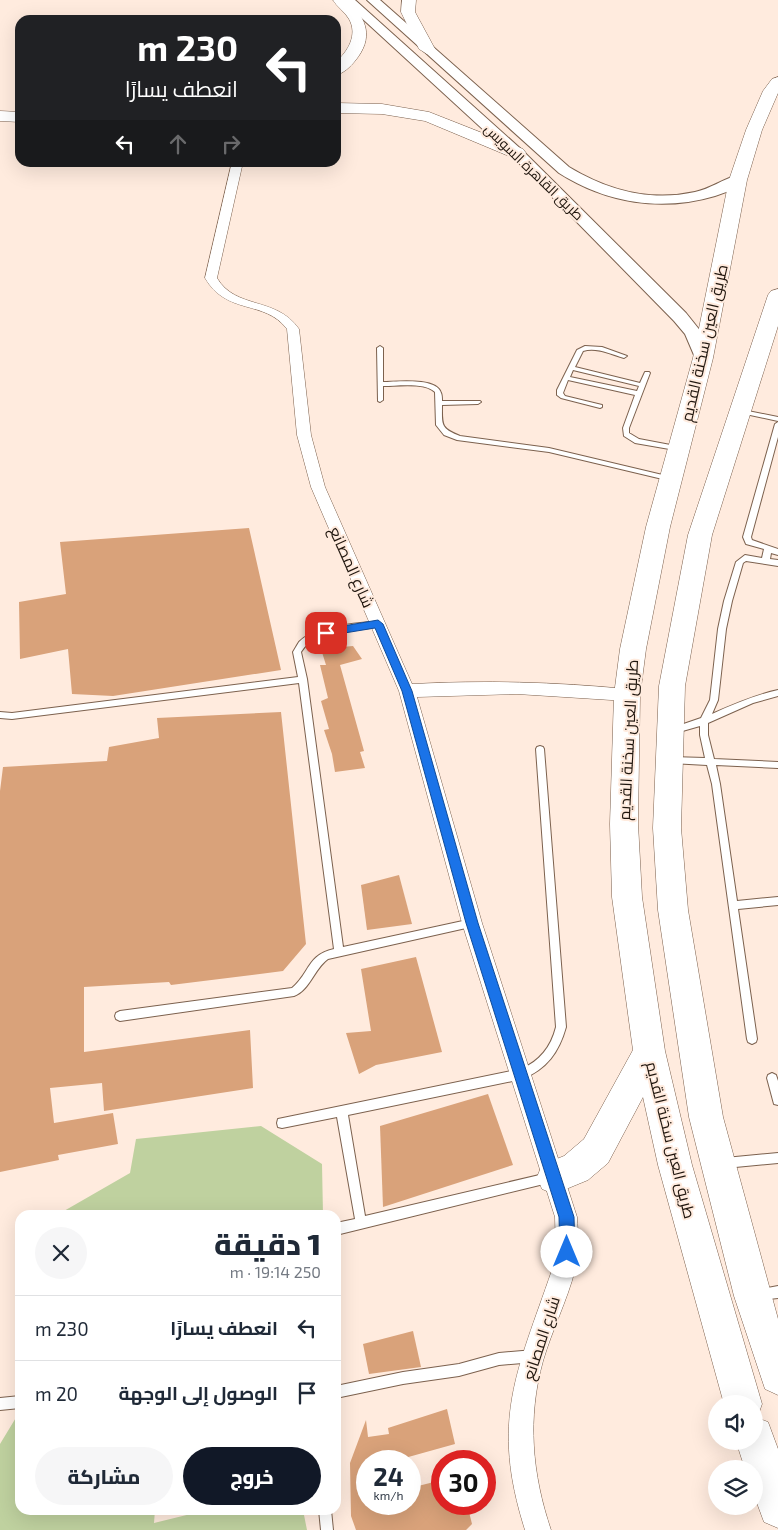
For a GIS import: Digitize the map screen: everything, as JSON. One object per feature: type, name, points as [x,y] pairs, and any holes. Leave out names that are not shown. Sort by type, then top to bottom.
[{"type":"main road","points":[[340,0],[356,19],[360,32],[356,48],[341,65]]},
{"type":"main road","name":"طريق القاهرة السويس","points":[[348,0],[517,153],[680,317],[692,334],[704,358]]},
{"type":"main road","name":"طريق القاهرة السويس","points":[[374,0],[564,170],[592,186],[630,196],[672,199],[710,193],[738,180]]},
{"type":"main road","points":[[409,0],[408,12],[427,49]]},
{"type":"main road","name":"طريق العين سخنة القديم","points":[[740,1395],[675,1165],[649,1051],[627,897],[624,824],[627,695],[640,609],[658,527],[704,358],[738,180],[754,130],[771,91],[778,82]]},
{"type":"main road","points":[[341,108],[382,109],[429,117],[517,153]]},
{"type":"main road","points":[[0,116],[15,117]]},
{"type":"main road","points":[[0,127],[15,126]]},
{"type":"main road","points":[[778,295],[738,411],[700,535],[675,669],[669,731],[667,828],[673,910],[699,1077],[717,1163],[765,1294],[778,1376]]},
{"type":"main road","points":[[554,1177],[576,1168],[596,1150],[624,1101],[649,1051]]},
{"type":"main road","points":[[759,1450],[778,1508]]},
{"type":"street","name":"شارع المصانع","points":[[237,167],[211,278],[218,290],[246,303],[275,312],[286,319],[293,329],[304,434],[310,460],[328,515],[407,691],[472,923],[522,1074],[566,1217],[567,1252],[564,1270],[524,1390],[520,1426],[523,1472],[529,1504],[538,1530]]},
{"type":"street","points":[[407,691],[483,686],[534,687],[627,695]]},
{"type":"lane","points":[[380,348],[380,400]]},
{"type":"lane","points":[[600,406],[561,395],[559,392],[580,350],[588,348],[624,356]]},
{"type":"lane","points":[[571,368],[642,385]]},
{"type":"lane","points":[[647,373],[626,428],[626,434],[637,441],[679,449]]},
{"type":"lane","points":[[566,378],[639,394]]},
{"type":"lane","points":[[380,384],[429,384],[437,390],[439,425],[446,434],[452,436],[502,446],[549,450],[671,479]]},
{"type":"lane","points":[[438,403],[478,402]]},
{"type":"lane","points":[[738,411],[778,419]]},
{"type":"lane","points":[[778,424],[747,539],[752,543],[766,547],[768,550],[778,552]]},
{"type":"lane","points":[[765,560],[768,550]]},
{"type":"lane","points":[[752,1039],[716,784],[706,748],[704,722],[714,700],[722,629],[728,600],[740,562],[745,558],[778,563]]},
{"type":"lane","points":[[340,951],[303,679],[297,652],[302,642],[308,637],[378,624]]},
{"type":"lane","points":[[0,715],[12,716],[303,679]]},
{"type":"lane","points":[[669,731],[704,722],[745,700],[778,693]]},
{"type":"lane","points":[[282,1123],[522,1074],[542,1064],[552,1053],[562,1027],[540,749]]},
{"type":"lane","points":[[668,760],[778,765]]},
{"type":"lane","points":[[734,905],[778,901]]},
{"type":"lane","points":[[120,1016],[294,992],[303,984],[314,963],[326,955],[472,923]]},
{"type":"lane","points":[[772,1078],[778,1100]]},
{"type":"lane","points":[[342,1112],[361,1223]]},
{"type":"lane","points":[[717,1163],[778,1158]]},
{"type":"lane","points":[[341,1228],[554,1177]]},
{"type":"lane","points":[[341,1391],[403,1378],[459,1370],[499,1359],[534,1356]]},
{"type":"lane","points":[[0,1404],[15,1402]]},
{"type":"lane","points":[[326,1515],[327,1530]]},
{"type":"green space","points":[[261,1126],[322,1164],[323,1210],[66,1210],[130,1173],[136,1139]]},
{"type":"green space","points":[[15,1419],[15,1515],[155,1515],[154,1523],[187,1515],[304,1515],[307,1530],[0,1530],[0,1444]]},
{"type":"building","points":[[249,528],[281,670],[113,696],[72,694],[68,649],[20,659],[19,602],[66,594],[60,542]]},
{"type":"building","points":[[353,646],[362,659],[340,665],[364,751],[360,752],[365,768],[335,772],[332,754],[324,730],[329,729],[321,701],[328,698],[320,665],[326,665],[321,649]]},
{"type":"building","points":[[281,712],[306,944],[283,971],[171,985],[169,982],[84,987],[84,1052],[250,1030],[253,1088],[104,1111],[102,1083],[50,1088],[54,1123],[113,1113],[118,1144],[58,1155],[59,1160],[0,1172],[0,791],[3,767],[107,761],[109,747],[159,738],[157,718]]},
{"type":"building","points":[[399,875],[412,924],[367,930],[361,885]]},
{"type":"building","points":[[416,957],[442,1052],[376,1065],[359,1074],[346,1033],[371,1031],[361,969]]},
{"type":"building","points":[[488,1094],[513,1165],[383,1207],[380,1126]]},
{"type":"building","points":[[413,1331],[421,1367],[369,1374],[363,1344]]},
{"type":"building","points":[[447,1409],[455,1444],[421,1453],[421,1450],[356,1450],[356,1515],[421,1515],[421,1485],[431,1483],[431,1515],[470,1515],[472,1524],[466,1530],[356,1530],[351,1516],[350,1463],[366,1420],[368,1437],[389,1434],[388,1428]]},
{"type":"route","points":[[326,633],[378,624],[407,691],[472,923],[522,1074],[566,1217],[567,1252]]}]
